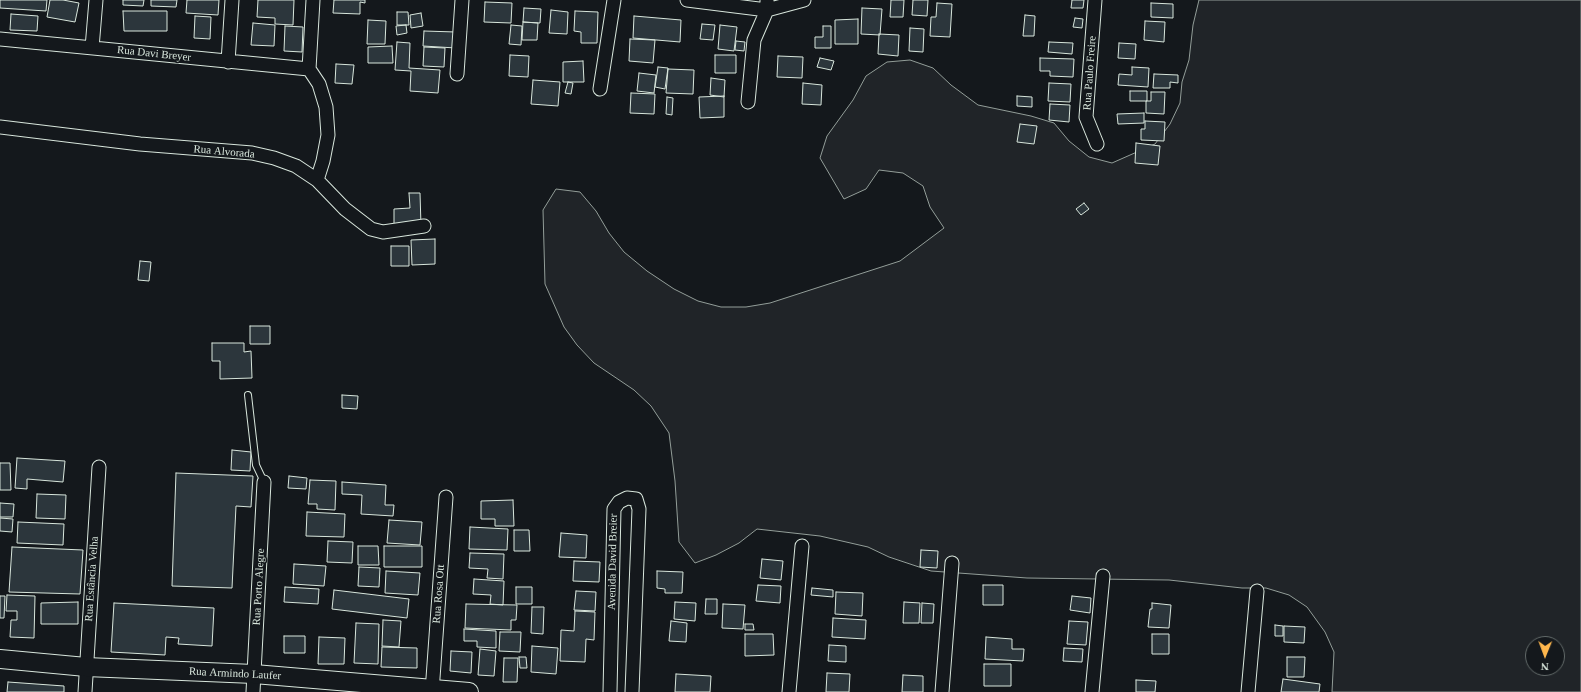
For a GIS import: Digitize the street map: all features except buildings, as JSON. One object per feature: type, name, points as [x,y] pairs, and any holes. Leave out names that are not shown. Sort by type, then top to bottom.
[{"type":"street","points":[[92,48],[96,0]]},
{"type":"street","points":[[228,62],[232,0]]},
{"type":"street","points":[[313,0],[309,69],[319,84],[326,107],[328,135],[323,161],[317,180]]},
{"type":"street","points":[[457,74],[462,0]]},
{"type":"street","points":[[600,89],[614,0]]},
{"type":"street","points":[[687,0],[767,5],[804,0]]},
{"type":"street","name":"Rua Paulo Freire","points":[[1095,0],[1086,117],[1097,144]]},
{"type":"street","points":[[748,102],[754,40],[767,5]]},
{"type":"street","name":"Rua Davi Breyer","points":[[0,39],[309,69]]},
{"type":"street","name":"Rua Alvorada","points":[[0,127],[140,144],[252,153],[274,158],[296,166],[317,180],[345,210],[371,229],[383,232],[424,226]]},
{"type":"street","name":"Rua Estância Velha","points":[[85,692],[99,467]]},
{"type":"street","name":"Rua Porto Alegre","points":[[253,692],[264,482]]},
{"type":"street","name":"Rua Rosa Ott","points":[[432,690],[446,497]]},
{"type":"street","name":"Avenida David Breier","points":[[610,692],[614,509],[620,502],[627,498],[636,499],[639,509],[632,692]]},
{"type":"street","points":[[789,692],[802,546]]},
{"type":"street","points":[[942,692],[952,563]]},
{"type":"street","points":[[1092,692],[1103,576]]},
{"type":"street","points":[[1248,692],[1257,591]]},
{"type":"street","name":"Rua Armindo Laufer","points":[[0,659],[86,667],[254,674],[469,692]]},
{"type":"lane","points":[[248,395],[256,465],[264,482]]},
{"type":"shaded area","points":[[1199,0],[1581,0],[1581,692],[1332,692],[1334,652],[1325,632],[1307,607],[1289,595],[1266,588],[1242,588],[1169,580],[1027,578],[931,571],[889,557],[868,547],[820,536],[757,529],[739,543],[716,555],[695,563],[679,542],[675,481],[669,433],[651,406],[634,390],[594,363],[577,345],[564,327],[545,284],[543,210],[556,189],[580,192],[596,211],[609,233],[624,252],[647,271],[674,289],[698,301],[721,307],[746,307],[770,303],[900,261],[944,228],[930,207],[923,186],[903,173],[879,170],[866,189],[844,199],[820,158],[827,136],[853,100],[866,76],[887,62],[910,60],[933,68],[951,85],[978,105],[1031,116],[1054,123],[1069,141],[1089,157],[1112,163],[1155,144],[1170,124],[1180,103],[1182,82],[1189,60],[1193,25]]}]
